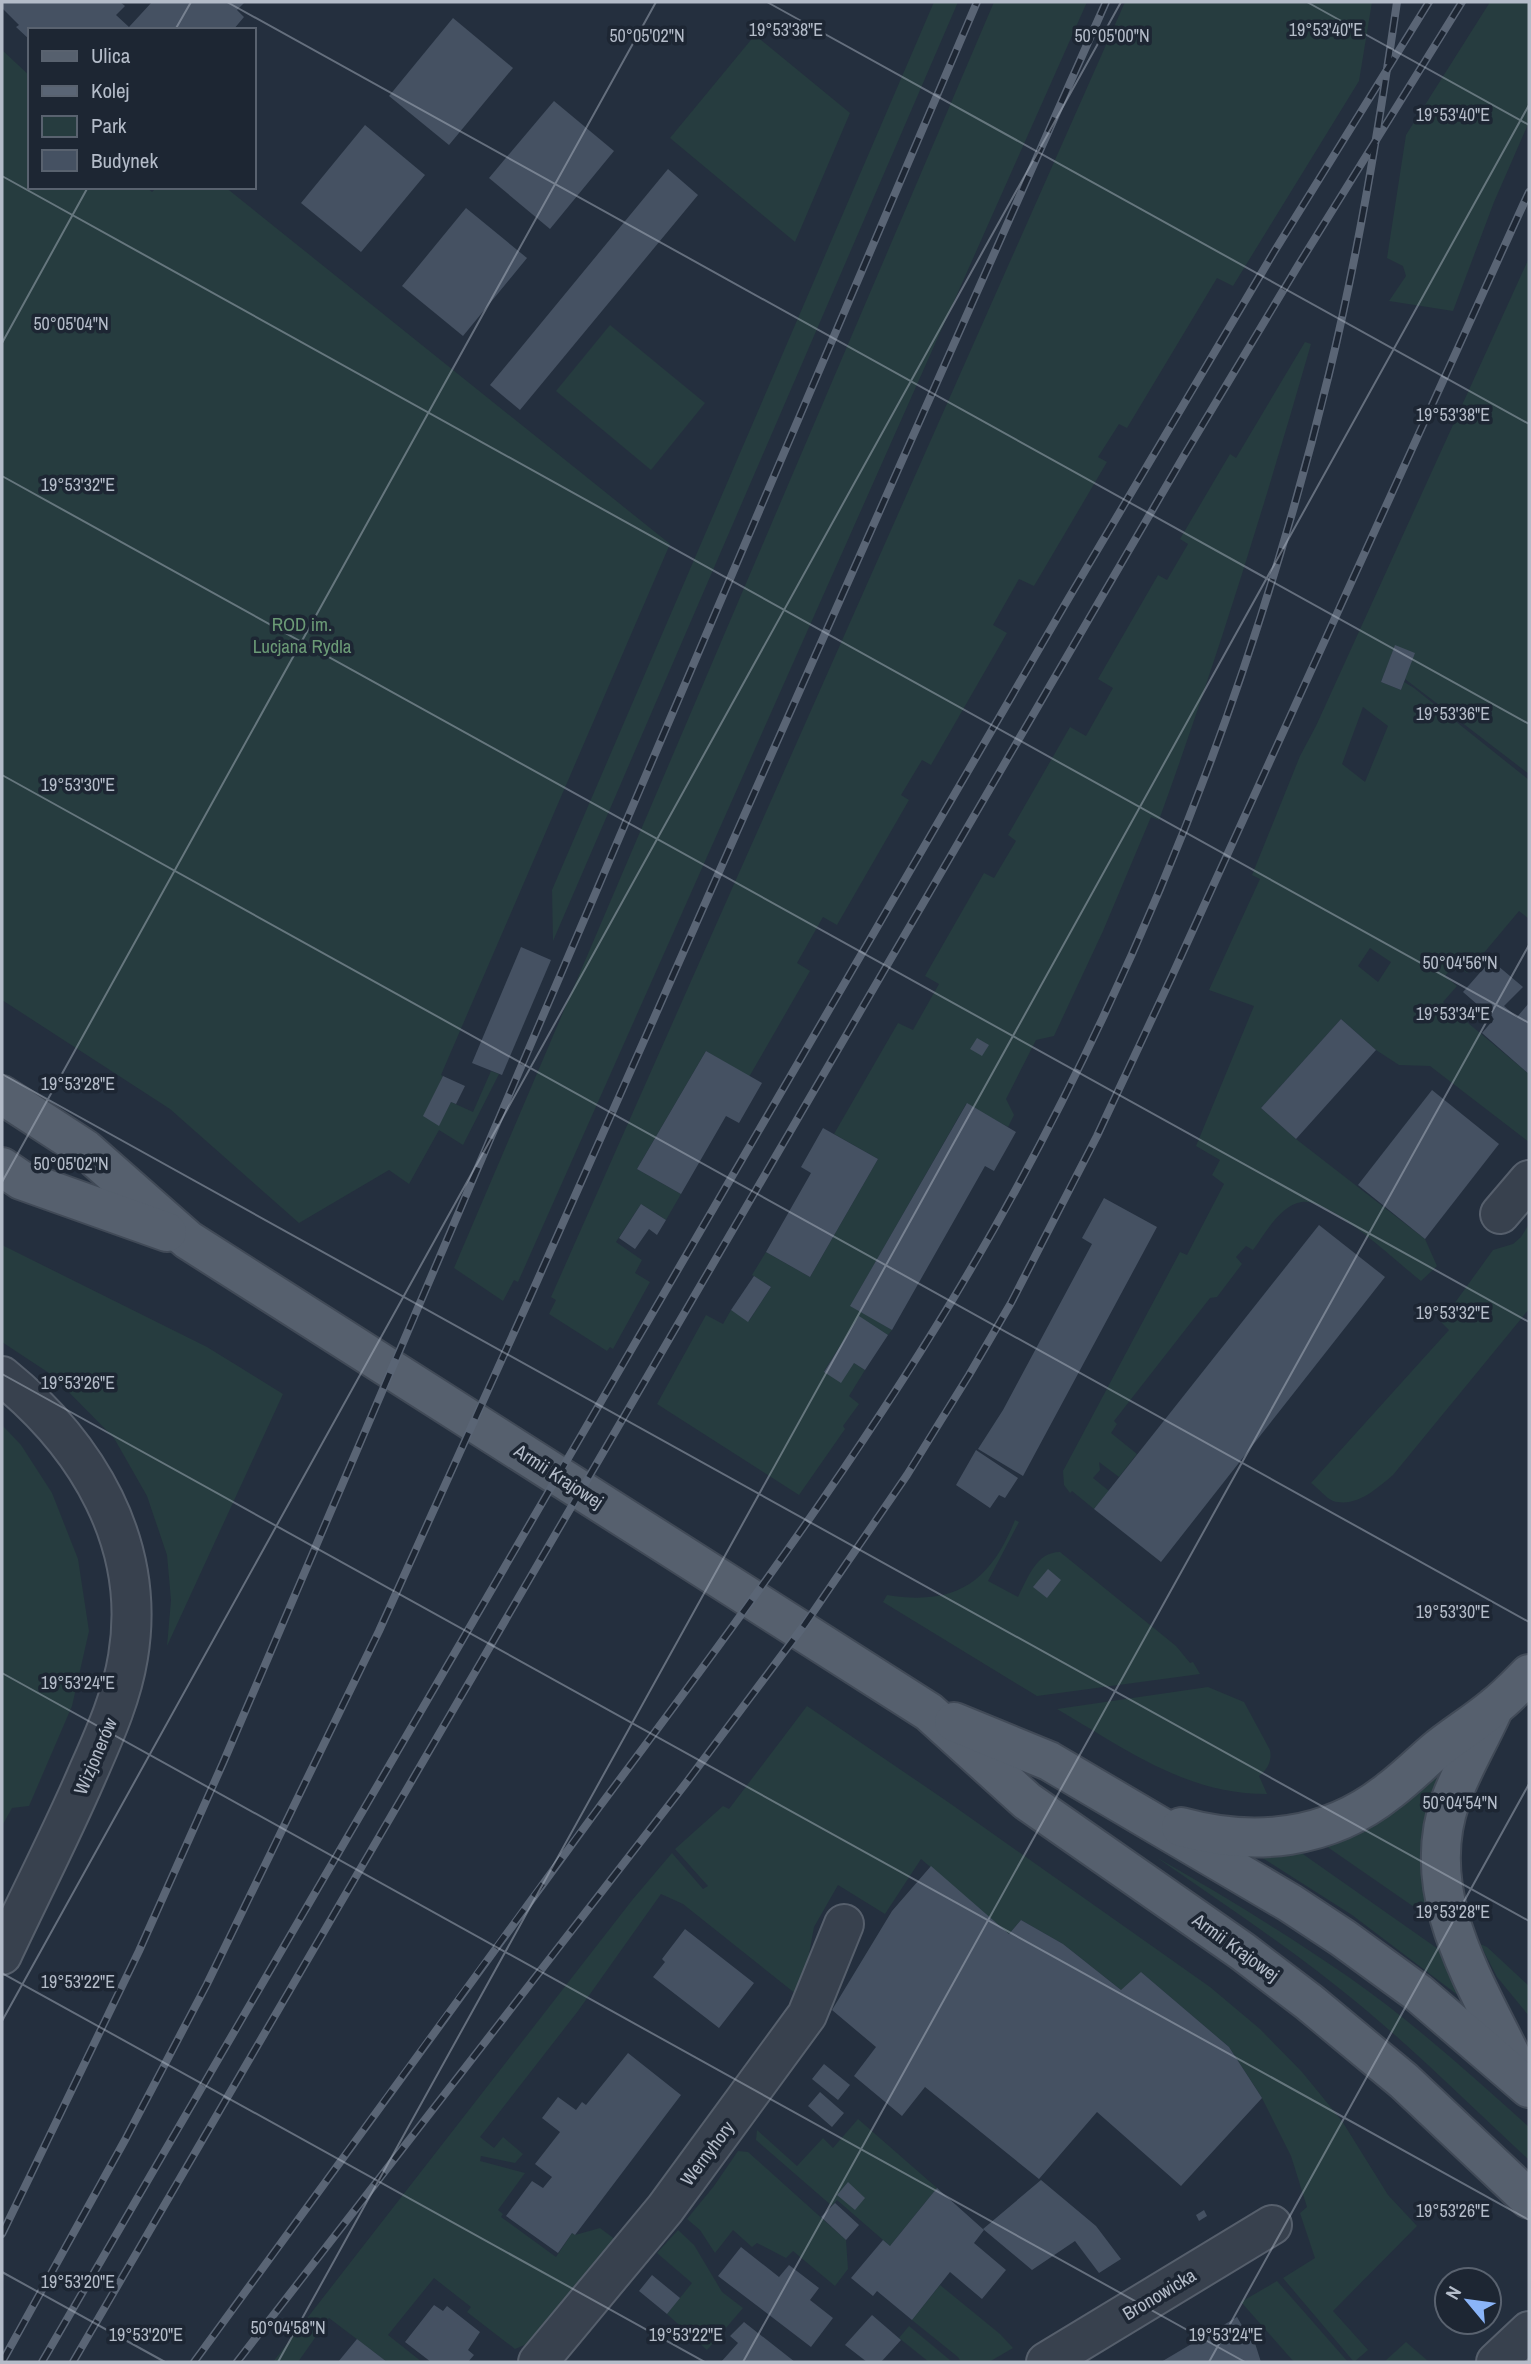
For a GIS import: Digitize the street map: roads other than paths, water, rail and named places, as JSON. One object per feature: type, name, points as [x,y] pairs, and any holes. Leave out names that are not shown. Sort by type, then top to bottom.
[{"type":"main road","name":"Armii Krajowej","points":[[2,1095],[85,1149],[188,1240],[929,1712],[1027,1801],[1250,1957],[1309,2002],[1404,2081],[1529,2199]]},
{"type":"main road","name":"Armii Krajowej","points":[[2,1167],[21,1180],[188,1240]]},
{"type":"main road","points":[[1146,1818],[1187,1829],[1245,1839],[1273,1839],[1323,1828],[1348,1818],[1390,1791],[1436,1750],[1495,1707],[1529,1674]]},
{"type":"main road","points":[[1495,1707],[1451,1800],[1440,1851],[1441,1877],[1444,1902],[1464,1959],[1527,2086]]},
{"type":"main road","name":"Armii Krajowej","points":[[929,1712],[1049,1761],[1290,1903],[1417,1992],[1527,2086]]},
{"type":"street","points":[[1500,1214],[1529,1180]]},
{"type":"street","name":"Wizjonerów","points":[[2,1376],[31,1399],[55,1425],[92,1476],[116,1527],[124,1556],[132,1617],[128,1657],[112,1720],[2,1955]]},
{"type":"street","name":"Wernyhory","points":[[538,2362],[666,2209],[807,2015],[844,1924]]},
{"type":"street","name":"Bronowicka","points":[[1046,2362],[1272,2225]]},
{"type":"street","points":[[1496,2362],[1529,2331]]},
{"type":"railway","points":[[2,2234],[139,1951],[223,1763],[977,2]]},
{"type":"railway","points":[[2,2362],[125,2140],[207,1984],[379,1631],[1106,2]]},
{"type":"railway","points":[[194,2362],[819,1505],[921,1351],[969,1272],[1066,1094],[1158,894],[1199,793],[1271,585],[1340,328],[1368,188],[1397,2]]},
{"type":"railway","points":[[42,2362],[1067,601],[1274,252],[1429,2]]},
{"type":"railway","points":[[73,2362],[1185,454],[1462,2]]},
{"type":"railway","points":[[237,2362],[686,1783],[805,1624],[907,1475],[969,1375],[1011,1303],[1097,1136],[1529,192]]},
{"type":"park label","name":"ROD im. Lucjana Rydla","points":[[302,635]]}]
